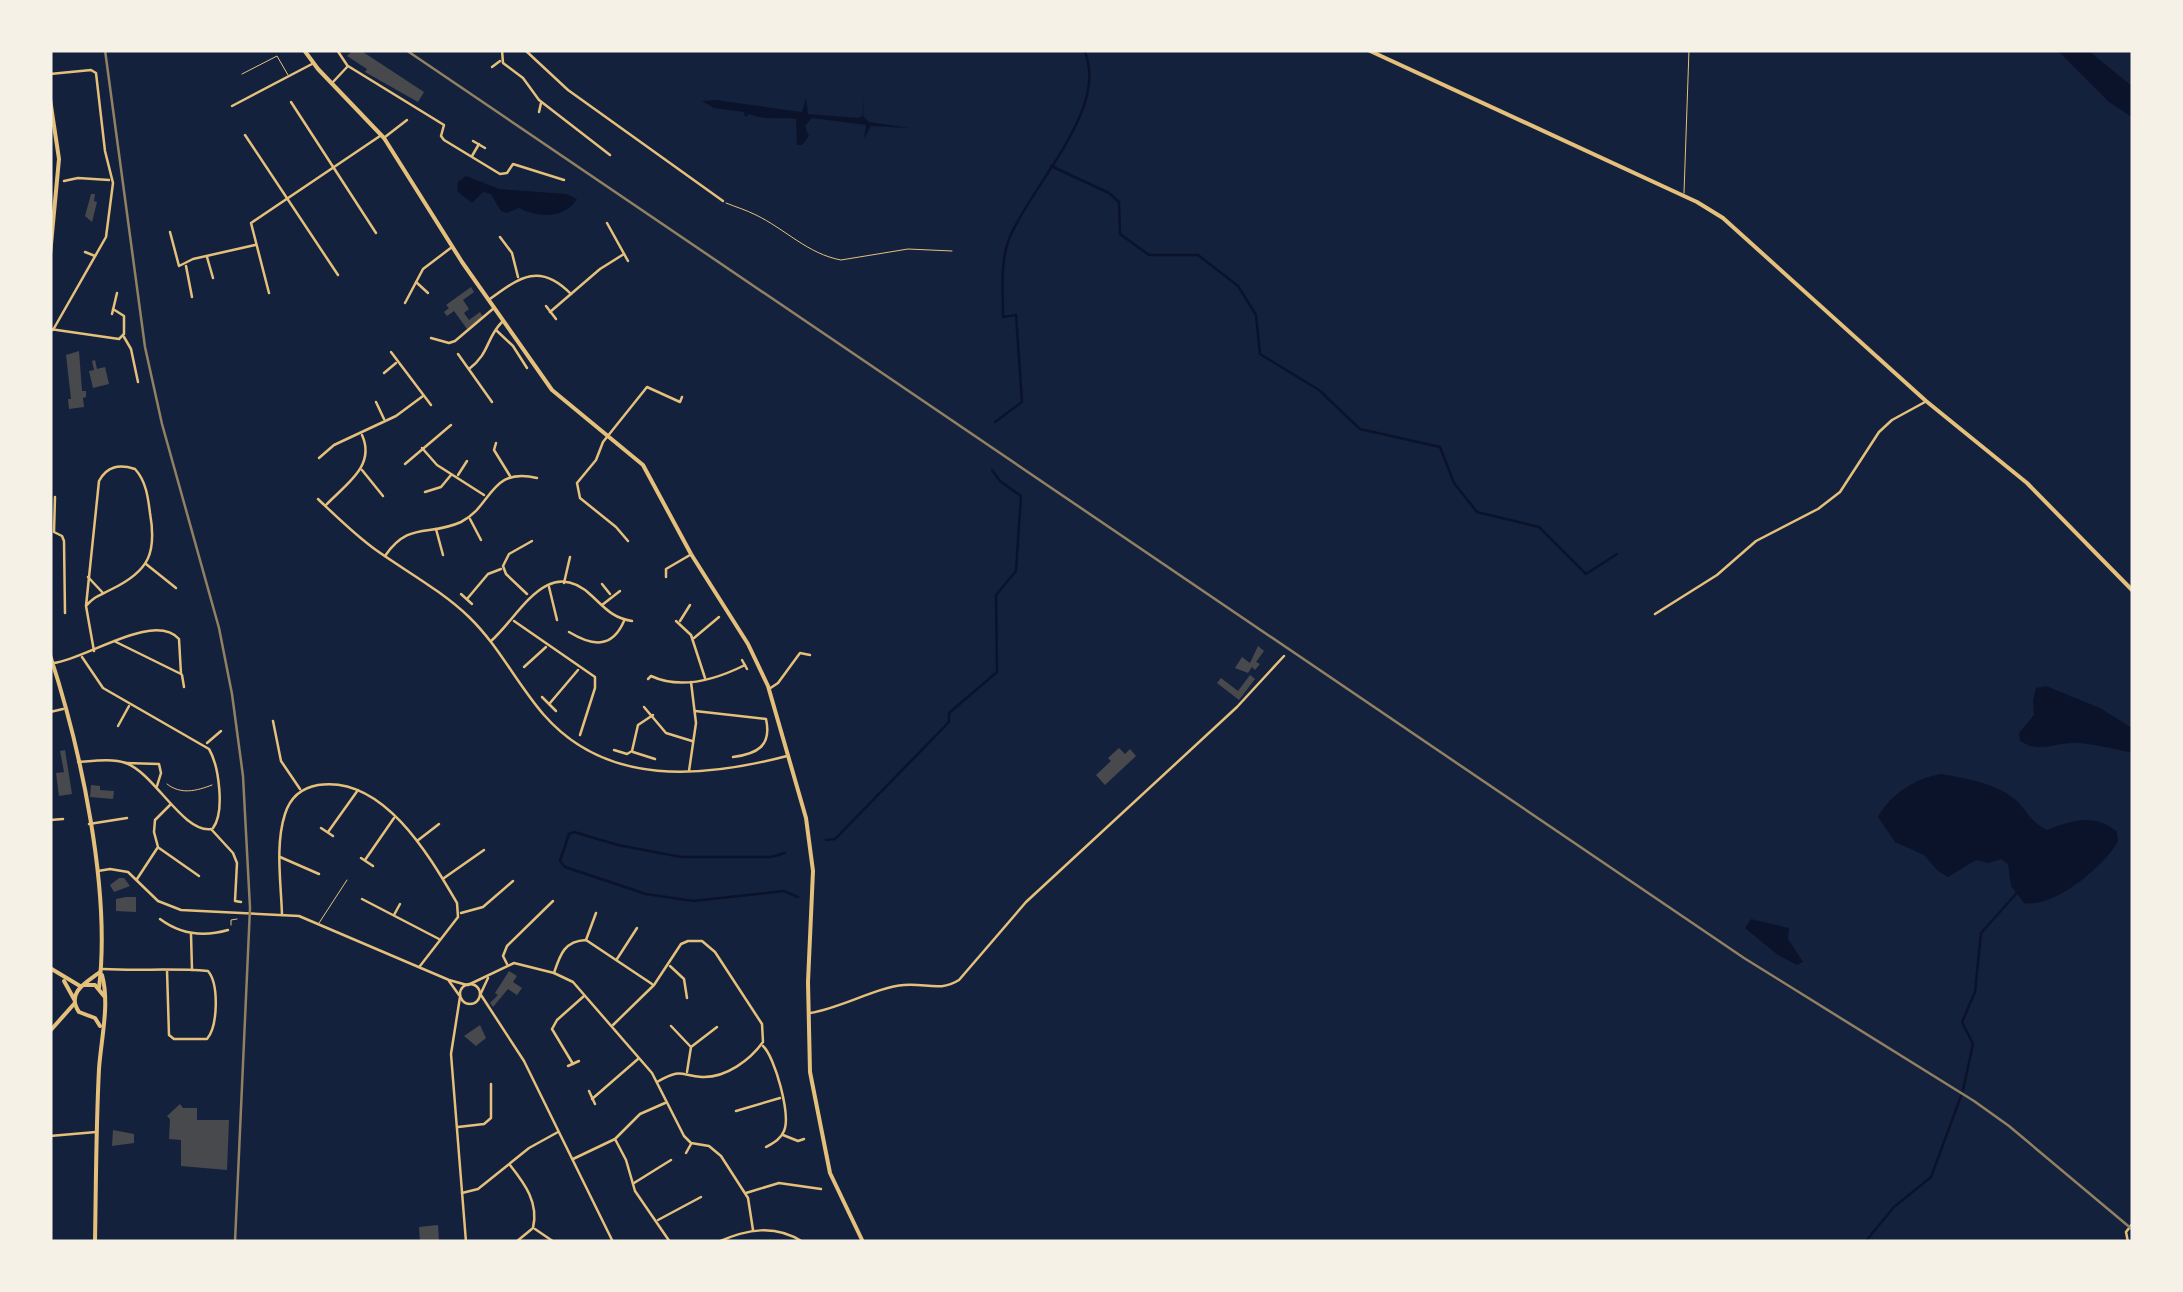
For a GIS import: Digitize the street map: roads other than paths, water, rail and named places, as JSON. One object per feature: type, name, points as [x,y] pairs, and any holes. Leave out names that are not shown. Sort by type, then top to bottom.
[{"type":"main road","points":[[304,50],[382,136],[488,300],[552,390],[643,466],[691,554],[738,627],[768,689],[806,818],[813,871],[809,1014],[814,1106],[830,1173],[863,1242]]},
{"type":"main road","points":[[1368,50],[1683,196],[1722,218],[1926,401],[2027,483],[2133,591]]},
{"type":"main road","points":[[50,99],[59,159],[50,255]]},
{"type":"main road","points":[[50,656],[78,762],[98,871],[102,927],[99,988],[106,999]]},
{"type":"main road","points":[[50,968],[62,978],[99,988]]},
{"type":"main road","points":[[62,1021],[83,985],[101,970]]},
{"type":"main road","points":[[95,1242],[101,1031],[106,999],[101,970]]},
{"type":"main road","points":[[62,978],[79,1012]]},
{"type":"main road","points":[[86,1014],[104,1006]]},
{"type":"main road","points":[[50,1032],[79,1012],[95,1018],[101,1031]]},
{"type":"street","points":[[337,50],[348,66],[444,125],[442,138],[500,174],[513,164],[561,180],[559,173]]},
{"type":"street","points":[[502,50],[502,60],[526,81],[541,102],[610,154]]},
{"type":"street","points":[[526,50],[568,90],[723,201]]},
{"type":"street","points":[[492,67],[502,60]]},
{"type":"street","points":[[232,106],[313,63]]},
{"type":"street","points":[[332,82],[348,66]]},
{"type":"street","points":[[50,74],[91,70],[97,76],[104,152],[113,186],[106,237],[52,329],[107,339],[123,336]]},
{"type":"street","points":[[291,102],[376,233]]},
{"type":"street","points":[[538,112],[541,102]]},
{"type":"street","points":[[269,293],[251,222],[407,120]]},
{"type":"street","points":[[245,134],[337,273],[341,266]]},
{"type":"street","points":[[474,141],[485,148]]},
{"type":"street","points":[[472,157],[479,144]]},
{"type":"street","points":[[599,155],[604,148]]},
{"type":"street","points":[[50,159],[59,159]]},
{"type":"street","points":[[64,181],[111,180]]},
{"type":"street","points":[[602,230],[608,226],[628,261]]},
{"type":"street","points":[[170,232],[179,266],[256,244]]},
{"type":"street","points":[[500,236],[512,253],[519,279]]},
{"type":"street","points":[[504,243],[511,238]]},
{"type":"street","points":[[408,300],[414,281],[453,246]]},
{"type":"street","points":[[85,252],[96,256]]},
{"type":"street","points":[[550,312],[624,254]]},
{"type":"street","points":[[207,256],[212,279]]},
{"type":"street","points":[[185,264],[192,297]]},
{"type":"street","points":[[488,300],[519,279],[545,276],[571,294]]},
{"type":"street","points":[[414,281],[426,292]]},
{"type":"street","points":[[182,287],[190,286]]},
{"type":"street","points":[[117,293],[113,312],[123,314],[123,336],[131,349],[137,380],[130,381]]},
{"type":"street","points":[[546,306],[556,319]]},
{"type":"street","points":[[431,338],[450,344],[494,308]]},
{"type":"street","points":[[468,369],[486,354],[495,329],[504,321]]},
{"type":"street","points":[[495,329],[527,368]]},
{"type":"street","points":[[391,352],[431,405]]},
{"type":"street","points":[[458,353],[492,402]]},
{"type":"street","points":[[384,373],[397,362]]},
{"type":"street","points":[[628,542],[616,526],[580,498],[576,487],[652,380]]},
{"type":"street","points":[[647,387],[680,402]]},
{"type":"street","points":[[320,455],[385,422],[423,396]]},
{"type":"street","points":[[1655,614],[1717,575],[1756,540],[1840,492],[1880,432],[1892,420],[1926,401]]},
{"type":"street","points":[[376,402],[385,422]]},
{"type":"street","points":[[405,464],[451,425]]},
{"type":"street","points":[[325,506],[361,469],[368,454],[362,434]]},
{"type":"street","points":[[496,443],[492,448],[510,477]]},
{"type":"street","points":[[422,448],[433,461],[486,496]]},
{"type":"street","points":[[457,476],[467,460]]},
{"type":"street","points":[[86,606],[146,564],[153,546],[146,488],[135,469],[116,466],[105,472],[97,487],[86,606],[94,651]]},
{"type":"street","points":[[361,469],[382,496]]},
{"type":"street","points":[[428,488],[440,486],[452,473]]},
{"type":"street","points":[[385,556],[398,538],[407,533],[436,529],[470,517],[486,496],[510,477],[534,478]]},
{"type":"street","points":[[55,497],[52,529],[61,535],[66,566],[65,613]]},
{"type":"street","points":[[318,499],[385,556],[456,605],[490,641],[545,716],[580,746],[611,762],[639,770],[689,773],[736,768],[788,756]]},
{"type":"street","points":[[470,517],[479,538]]},
{"type":"street","points":[[436,529],[437,540],[445,551]]},
{"type":"street","points":[[503,569],[506,557],[532,542]]},
{"type":"street","points":[[662,575],[691,554]]},
{"type":"street","points":[[564,583],[570,557]]},
{"type":"street","points":[[146,564],[176,588]]},
{"type":"street","points":[[503,569],[529,596]]},
{"type":"street","points":[[467,598],[488,574],[503,569]]},
{"type":"street","points":[[88,575],[103,593]]},
{"type":"street","points":[[490,641],[513,620],[529,596],[549,585],[564,583],[584,590],[601,606],[632,622]]},
{"type":"street","points":[[602,584],[610,596]]},
{"type":"street","points":[[549,585],[552,616],[558,620]]},
{"type":"street","points":[[601,606],[620,591]]},
{"type":"street","points":[[461,594],[472,604]]},
{"type":"street","points":[[690,605],[678,622],[692,639],[706,680]]},
{"type":"street","points":[[57,606],[65,606]]},
{"type":"street","points":[[692,639],[720,619]]},
{"type":"street","points":[[513,620],[591,673],[596,682],[580,734]]},
{"type":"street","points":[[569,639],[571,633],[588,642],[603,643],[618,635],[624,620]]},
{"type":"street","points":[[52,663],[82,657],[147,630],[172,632],[178,639],[184,687]]},
{"type":"street","points":[[114,642],[181,674]]},
{"type":"street","points":[[524,667],[546,646]]},
{"type":"street","points":[[795,648],[810,655]]},
{"type":"street","points":[[768,689],[778,683],[800,653]]},
{"type":"street","points":[[809,1014],[852,1003],[892,986],[945,988],[960,980],[1026,902],[1237,707],[1284,656]]},
{"type":"street","points":[[82,657],[98,684],[205,744],[214,758],[219,817],[211,830]]},
{"type":"street","points":[[648,679],[651,676],[668,682],[706,680],[745,665]]},
{"type":"street","points":[[550,704],[579,668]]},
{"type":"street","points":[[689,773],[695,711],[690,682]]},
{"type":"street","points":[[542,697],[556,711]]},
{"type":"street","points":[[118,726],[130,704]]},
{"type":"street","points":[[644,707],[670,735],[694,742]]},
{"type":"street","points":[[50,712],[64,709]]},
{"type":"street","points":[[695,711],[766,719]]},
{"type":"street","points":[[733,757],[754,753],[763,746],[768,735],[765,712]]},
{"type":"street","points":[[614,750],[627,754],[632,751],[638,726],[653,715]]},
{"type":"street","points":[[273,721],[281,761],[300,790]]},
{"type":"street","points":[[205,744],[220,731]]},
{"type":"street","points":[[632,751],[641,757],[655,758]]},
{"type":"street","points":[[78,762],[155,762],[159,764],[160,778],[156,787]]},
{"type":"street","points":[[125,763],[156,787],[192,826],[211,830],[236,858],[235,901],[241,902]]},
{"type":"street","points":[[282,915],[280,856],[286,813],[300,790],[326,784],[358,789],[395,818],[416,842],[457,904],[458,912],[420,966]]},
{"type":"street","points":[[328,832],[358,789]]},
{"type":"street","points":[[172,803],[155,820],[158,847],[199,876]]},
{"type":"street","points":[[50,820],[61,819],[58,813]]},
{"type":"street","points":[[89,824],[127,818]]},
{"type":"street","points":[[373,866],[363,859],[395,818]]},
{"type":"street","points":[[416,842],[440,824]]},
{"type":"street","points":[[322,828],[333,836]]},
{"type":"street","points":[[136,879],[158,847]]},
{"type":"street","points":[[442,880],[484,850]]},
{"type":"street","points":[[280,856],[319,874]]},
{"type":"street","points":[[98,871],[121,869],[158,900],[181,910],[299,916],[449,980],[475,985],[524,1061],[613,1242]]},
{"type":"street","points":[[458,912],[483,907],[513,881]]},
{"type":"street","points":[[362,899],[440,939]]},
{"type":"street","points":[[507,964],[503,956],[507,946],[549,903]]},
{"type":"street","points":[[394,915],[400,904]]},
{"type":"street","points":[[586,940],[593,916]]},
{"type":"street","points":[[160,920],[191,933],[228,930]]},
{"type":"street","points":[[617,959],[637,928]]},
{"type":"street","points":[[191,933],[192,970]]},
{"type":"street","points":[[554,973],[564,949],[573,942],[586,940],[654,985]]},
{"type":"street","points":[[612,1026],[654,985],[681,944],[702,941],[709,946],[762,1024],[762,1045],[774,1061],[786,1124],[782,1135],[766,1147]]},
{"type":"street","points":[[466,1242],[451,1038],[460,996],[468,985],[507,964],[520,963],[569,979],[585,995],[657,1082],[684,1136],[691,1143],[714,1148],[745,1193],[753,1230]]},
{"type":"street","points":[[668,964],[684,979],[686,998]]},
{"type":"street","points":[[101,970],[167,970],[192,970],[208,971],[214,980],[213,1032],[208,1039],[174,1039],[169,1035],[167,970]]},
{"type":"street","points":[[458,1016],[481,994],[488,977]]},
{"type":"street","points":[[449,980],[460,996],[489,1011]]},
{"type":"street","points":[[687,990],[693,990]]},
{"type":"street","points":[[579,1061],[570,1065],[552,1028],[585,995]]},
{"type":"street","points":[[687,1072],[691,1047],[716,1027]]},
{"type":"street","points":[[671,1030],[691,1047]]},
{"type":"street","points":[[657,1082],[675,1073],[701,1077],[725,1072],[762,1045]]},
{"type":"street","points":[[592,1098],[639,1058]]},
{"type":"street","points":[[457,1127],[488,1121],[494,1090],[491,1084]]},
{"type":"street","points":[[589,1091],[595,1104]]},
{"type":"street","points":[[736,1111],[781,1098]]},
{"type":"street","points":[[573,1160],[615,1139],[640,1114],[666,1102]]},
{"type":"street","points":[[743,1110],[746,1116]]},
{"type":"street","points":[[50,1136],[97,1132]]},
{"type":"street","points":[[462,1193],[478,1189],[529,1148],[560,1132]]},
{"type":"street","points":[[782,1135],[802,1142]]},
{"type":"street","points":[[615,1139],[626,1160],[631,1184],[670,1242]]},
{"type":"street","points":[[686,1153],[691,1143]]},
{"type":"street","points":[[631,1184],[671,1160]]},
{"type":"street","points":[[510,1164],[532,1198],[535,1213],[533,1228],[516,1242]]},
{"type":"street","points":[[745,1193],[770,1183],[792,1182],[812,1190],[822,1189]]},
{"type":"street","points":[[657,1221],[701,1198]]},
{"type":"street","points":[[2128,1242],[2126,1232],[2133,1223]]},
{"type":"street","points":[[533,1228],[554,1242]]},
{"type":"street","points":[[722,1241],[753,1230],[783,1232],[803,1242]]},
{"type":"lane","points":[[1683,196],[1689,50]]},
{"type":"lane","points":[[242,74],[277,56],[289,77]]},
{"type":"lane","points":[[723,201],[841,260],[919,248],[952,251]]},
{"type":"lane","points":[[320,923],[348,880]]},
{"type":"water","points":[[2057,50],[2088,50],[2133,87],[2133,118],[2109,102]]},
{"type":"water","points":[[864,97],[863,116],[869,122],[910,128],[871,126],[864,139],[866,125],[812,118],[805,126],[809,136],[797,145],[796,119],[750,114],[745,117],[744,112],[714,108],[702,101],[802,112],[806,98],[808,114],[858,118],[862,116]]},
{"type":"water","points":[[466,176],[499,189],[566,194],[577,199],[558,213],[534,214],[519,208],[507,213],[501,211],[491,194],[483,192],[472,203],[457,191],[458,182]]},
{"type":"water","points":[[2046,686],[2100,708],[2132,728],[2133,753],[2068,743],[2041,747],[2020,741],[2019,733],[2034,715],[2036,688]]},
{"type":"water","points":[[1941,774],[2002,791],[2047,830],[2092,820],[2117,832],[2118,841],[2077,884],[2036,903],[2024,903],[2011,886],[2008,864],[2001,859],[1989,863],[1976,860],[1948,877],[1924,855],[1895,842],[1878,817],[1905,788]]},
{"type":"water","points":[[1751,919],[1789,928],[1788,939],[1803,962],[1797,965],[1778,955],[1745,928]]},
{"type":"waterway","points":[[995,422],[1022,402],[1016,315],[1003,317],[1006,248],[1019,218],[1078,121],[1087,97],[1089,73],[1084,50]]},
{"type":"waterway","points":[[1051,166],[1109,193],[1119,202],[1120,234],[1149,255],[1198,255],[1238,286],[1256,315],[1260,354],[1319,390],[1360,429],[1440,447],[1454,483],[1477,512],[1539,527],[1586,574],[1617,554]]},
{"type":"waterway","points":[[826,840],[835,839],[949,722],[949,713],[997,672],[996,595],[1016,571],[1021,496],[992,470]]},
{"type":"waterway","points":[[785,853],[771,857],[681,857],[574,832],[569,834],[560,861],[565,867],[646,894],[693,901],[784,891],[798,897]]},
{"type":"waterway","points":[[1963,1090],[1973,1044],[1962,1022],[1975,992],[1981,933],[2016,894]]},
{"type":"waterway","points":[[1865,1242],[1894,1207],[1931,1177],[1961,1096]]},
{"type":"railway","points":[[105,50],[145,347],[162,424],[219,628],[243,776],[250,908],[235,1242]]},
{"type":"railway","points":[[406,50],[1744,958],[1974,1101],[2133,1230]]}]
